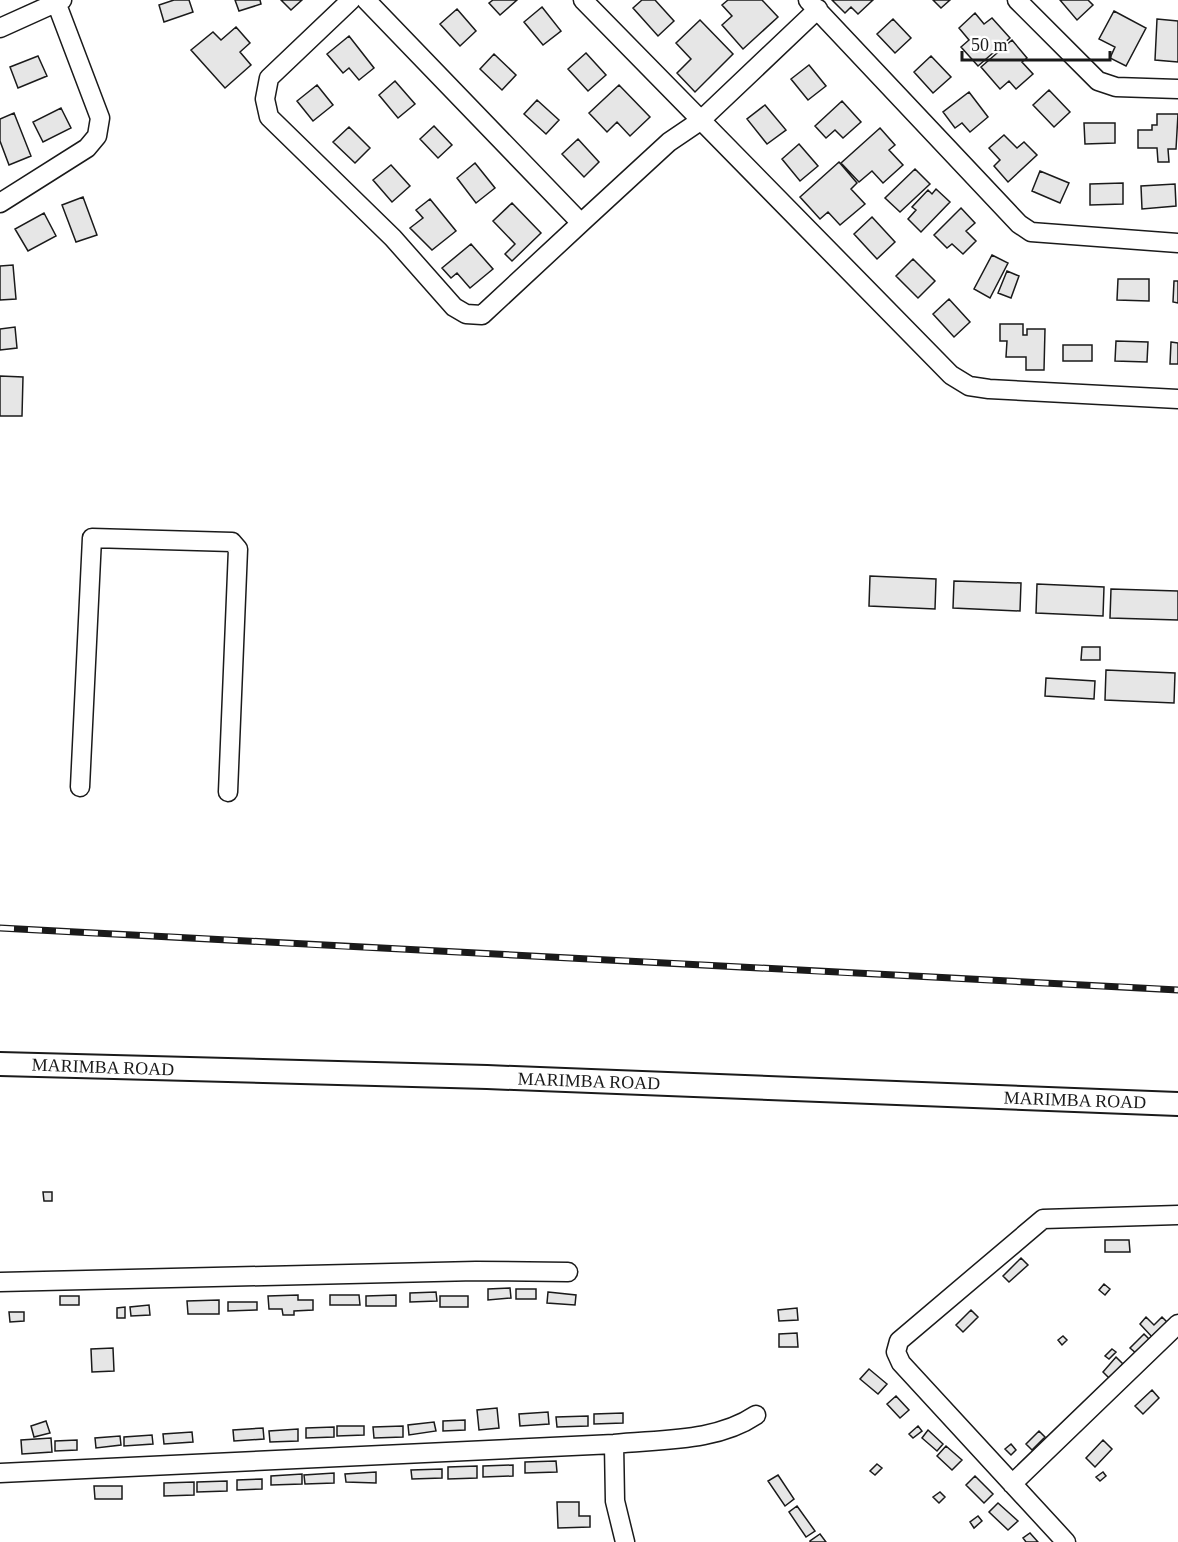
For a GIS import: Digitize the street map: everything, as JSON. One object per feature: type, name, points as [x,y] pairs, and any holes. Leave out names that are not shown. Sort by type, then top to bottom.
[{"type":"street","points":[[351,0],[269,78],[265,99],[270,117],[393,238],[454,308],[466,314],[482,315],[669,142],[700,121],[813,5],[1019,224],[1031,232],[1178,243]]},
{"type":"street","points":[[366,0],[581,223]]},
{"type":"street","points":[[583,0],[951,375],[969,386],[989,389],[1178,399]]},
{"type":"street","points":[[1017,0],[1098,81],[1116,87],[1178,89]]},
{"type":"street","points":[[0,28],[59,1],[100,118],[97,136],[87,148],[0,203]]},
{"type":"street","points":[[80,787],[92,538],[232,542],[238,549],[228,792]]},
{"type":"street","name":"MARIMBA ROAD","points":[[0,1064],[487,1077],[1178,1104]]},
{"type":"street","points":[[1066,1542],[901,1363],[896,1352],[899,1341],[1043,1219],[1178,1215]]},
{"type":"street","points":[[0,1282],[477,1270],[568,1272]]},
{"type":"street","points":[[1012,1484],[1178,1324]]},
{"type":"street","points":[[0,1473],[614,1444],[710,1434],[739,1427],[756,1415]]},
{"type":"street","points":[[614,1444],[615,1501],[626,1542]]},
{"type":"building","points":[[174,0],[189,0],[193,12],[164,22],[159,5]]},
{"type":"building","points":[[235,0],[260,0],[261,4],[239,11]]},
{"type":"building","points":[[281,0],[302,0],[291,10]]},
{"type":"building","points":[[493,0],[517,0],[500,15],[489,3]]},
{"type":"building","points":[[642,0],[655,0],[674,21],[658,36],[633,8]]},
{"type":"building","points":[[728,0],[762,0],[778,17],[743,49],[722,25],[732,16],[722,5]]},
{"type":"building","points":[[832,0],[873,0],[858,14],[851,7],[845,13]]},
{"type":"building","points":[[933,0],[950,0],[941,8]]},
{"type":"building","points":[[1060,0],[1088,0],[1093,5],[1077,20]]},
{"type":"building","points":[[542,7],[561,31],[543,45],[524,22]]},
{"type":"building","points":[[457,9],[476,31],[460,46],[440,24]]},
{"type":"building","points":[[1114,11],[1146,28],[1126,66],[1110,58],[1115,47],[1099,39]]},
{"type":"building","points":[[975,13],[984,24],[992,18],[1010,38],[978,66],[961,47],[969,40],[959,28]]},
{"type":"building","points":[[893,19],[911,38],[895,53],[877,34]]},
{"type":"building","points":[[1157,19],[1178,21],[1178,62],[1155,60]]},
{"type":"building","points":[[700,20],[733,54],[695,92],[677,73],[691,59],[676,43]]},
{"type":"building","points":[[236,27],[250,43],[240,52],[251,65],[225,88],[191,50],[213,32],[221,40]]},
{"type":"building","points":[[349,36],[374,68],[359,80],[349,68],[343,73],[327,54]]},
{"type":"building","points":[[1012,40],[1027,58],[1022,62],[1033,74],[1016,89],[1009,81],[1000,89],[981,67]]},
{"type":"building","points":[[586,53],[606,75],[588,91],[568,69]]},
{"type":"building","points":[[494,54],[516,75],[502,90],[480,69]]},
{"type":"building","points":[[38,56],[47,76],[18,88],[10,67]]},
{"type":"building","points":[[931,56],[951,77],[933,93],[914,72]]},
{"type":"building","points":[[809,65],[826,86],[808,100],[791,79]]},
{"type":"building","points":[[395,81],[415,104],[398,118],[379,95]]},
{"type":"building","points":[[317,85],[333,105],[313,121],[297,101]]},
{"type":"building","points":[[619,85],[650,117],[630,136],[617,122],[607,132],[589,113]]},
{"type":"building","points":[[1049,90],[1070,112],[1054,127],[1033,105]]},
{"type":"building","points":[[969,92],[988,117],[970,132],[962,123],[955,128],[943,112]]},
{"type":"building","points":[[537,100],[559,120],[546,134],[524,114]]},
{"type":"building","points":[[842,101],[861,122],[843,138],[835,130],[826,138],[815,126]]},
{"type":"building","points":[[765,105],[786,130],[767,144],[747,119]]},
{"type":"building","points":[[61,108],[71,128],[43,142],[33,122]]},
{"type":"building","points":[[14,113],[31,156],[9,165],[0,141],[0,119]]},
{"type":"building","points":[[1157,114],[1178,114],[1176,149],[1168,149],[1169,162],[1158,162],[1157,148],[1138,148],[1138,130],[1152,130],[1152,125],[1157,125]]},
{"type":"building","points":[[1084,123],[1115,123],[1115,143],[1085,144]]},
{"type":"building","points":[[434,126],[452,145],[438,158],[420,139]]},
{"type":"building","points":[[349,127],[370,148],[355,163],[333,142]]},
{"type":"building","points":[[880,128],[895,145],[889,150],[903,165],[883,183],[872,171],[859,182],[841,163]]},
{"type":"building","points":[[1004,135],[1017,148],[1024,142],[1037,155],[1008,182],[994,166],[1000,160],[989,148]]},
{"type":"building","points":[[578,139],[599,162],[584,177],[562,154]]},
{"type":"building","points":[[799,144],[818,166],[800,181],[782,159]]},
{"type":"building","points":[[839,162],[857,183],[851,189],[865,204],[840,225],[828,212],[820,219],[800,197]]},
{"type":"building","points":[[475,163],[495,188],[476,203],[457,178]]},
{"type":"building","points":[[391,165],[410,186],[392,202],[373,180]]},
{"type":"building","points":[[915,169],[930,184],[900,212],[885,198]]},
{"type":"building","points":[[1040,171],[1069,183],[1060,203],[1032,191]]},
{"type":"building","points":[[1123,183],[1123,204],[1090,205],[1090,184]]},
{"type":"building","points":[[1175,184],[1176,206],[1142,209],[1141,186]]},
{"type":"building","points":[[936,189],[950,202],[921,232],[908,219],[916,210],[912,207],[928,190],[932,194]]},
{"type":"building","points":[[83,197],[97,235],[76,242],[62,205]]},
{"type":"building","points":[[430,199],[456,231],[432,250],[410,228],[423,218],[416,210]]},
{"type":"building","points":[[512,203],[541,233],[512,261],[505,254],[515,244],[493,221]]},
{"type":"building","points":[[961,208],[975,223],[966,231],[976,241],[963,254],[952,244],[947,248],[934,235]]},
{"type":"building","points":[[44,213],[56,236],[28,251],[15,229]]},
{"type":"building","points":[[872,217],[895,242],[877,259],[854,234]]},
{"type":"building","points":[[471,244],[493,269],[470,288],[457,273],[451,278],[442,268]]},
{"type":"building","points":[[992,255],[1008,263],[990,298],[974,289]]},
{"type":"building","points":[[913,259],[935,281],[918,298],[896,276]]},
{"type":"building","points":[[13,265],[16,299],[0,300],[0,266]]},
{"type":"building","points":[[1007,271],[1019,276],[1011,298],[998,293]]},
{"type":"building","points":[[1118,279],[1149,279],[1149,301],[1117,300]]},
{"type":"building","points":[[1174,281],[1178,281],[1178,303],[1173,302]]},
{"type":"building","points":[[949,299],[970,322],[954,337],[933,314]]},
{"type":"building","points":[[1000,324],[1023,324],[1023,335],[1027,335],[1027,329],[1045,329],[1044,370],[1026,370],[1026,357],[1006,357],[1007,341],[1000,341]]},
{"type":"building","points":[[15,327],[17,348],[0,350],[0,329]]},
{"type":"building","points":[[1116,341],[1148,342],[1147,362],[1115,361]]},
{"type":"building","points":[[1171,342],[1178,343],[1178,364],[1170,364]]},
{"type":"building","points":[[1063,345],[1092,345],[1092,361],[1063,361]]},
{"type":"building","points":[[0,376],[23,377],[22,416],[0,416]]},
{"type":"building","points":[[870,576],[936,579],[935,609],[869,606]]},
{"type":"building","points":[[954,581],[1021,583],[1020,611],[953,608]]},
{"type":"building","points":[[1037,584],[1104,587],[1103,616],[1036,613]]},
{"type":"building","points":[[1111,589],[1178,591],[1178,620],[1110,618]]},
{"type":"building","points":[[1082,647],[1100,647],[1100,660],[1081,660]]},
{"type":"building","points":[[1106,670],[1175,673],[1174,703],[1105,700]]},
{"type":"building","points":[[1046,678],[1095,681],[1094,699],[1045,696]]},
{"type":"building","points":[[43,1192],[52,1192],[52,1201],[44,1201]]},
{"type":"building","points":[[1105,1240],[1129,1240],[1130,1252],[1105,1252]]},
{"type":"building","points":[[1021,1258],[1028,1265],[1009,1282],[1003,1276]]},
{"type":"building","points":[[1104,1284],[1110,1289],[1105,1295],[1099,1290]]},
{"type":"building","points":[[510,1288],[511,1298],[488,1300],[488,1289]]},
{"type":"building","points":[[516,1289],[536,1289],[536,1299],[516,1299]]},
{"type":"building","points":[[436,1292],[437,1301],[410,1302],[410,1293]]},
{"type":"building","points":[[548,1292],[576,1295],[575,1305],[547,1303]]},
{"type":"building","points":[[298,1295],[298,1300],[313,1300],[313,1310],[294,1311],[294,1315],[283,1315],[282,1309],[269,1309],[268,1296]]},
{"type":"building","points":[[330,1295],[359,1295],[360,1305],[330,1305]]},
{"type":"building","points":[[396,1295],[396,1306],[366,1306],[366,1296]]},
{"type":"building","points":[[60,1296],[79,1296],[79,1305],[60,1305]]},
{"type":"building","points":[[440,1296],[468,1296],[468,1307],[440,1307]]},
{"type":"building","points":[[219,1300],[219,1314],[188,1314],[187,1301]]},
{"type":"building","points":[[228,1302],[257,1302],[257,1310],[228,1311]]},
{"type":"building","points":[[149,1305],[150,1315],[131,1316],[130,1307]]},
{"type":"building","points":[[125,1307],[125,1318],[117,1318],[117,1308]]},
{"type":"building","points":[[797,1308],[798,1320],[779,1321],[778,1310]]},
{"type":"building","points":[[971,1310],[978,1317],[963,1332],[956,1325]]},
{"type":"building","points":[[9,1312],[24,1312],[24,1321],[10,1322]]},
{"type":"building","points":[[1146,1317],[1154,1325],[1162,1317],[1168,1323],[1153,1338],[1140,1324]]},
{"type":"building","points":[[797,1333],[798,1347],[779,1347],[779,1334]]},
{"type":"building","points":[[1144,1334],[1151,1341],[1137,1354],[1130,1348]]},
{"type":"building","points":[[1063,1336],[1067,1340],[1062,1345],[1058,1340]]},
{"type":"building","points":[[113,1348],[114,1371],[92,1372],[91,1349]]},
{"type":"building","points":[[1112,1349],[1116,1352],[1109,1359],[1105,1356]]},
{"type":"building","points":[[1116,1357],[1123,1364],[1109,1378],[1103,1372]]},
{"type":"building","points":[[869,1369],[887,1384],[878,1394],[860,1379]]},
{"type":"building","points":[[1152,1390],[1159,1398],[1143,1414],[1135,1406]]},
{"type":"building","points":[[896,1396],[909,1410],[900,1418],[887,1404]]},
{"type":"building","points":[[497,1408],[499,1428],[479,1430],[477,1410]]},
{"type":"building","points":[[548,1412],[549,1424],[520,1426],[519,1414]]},
{"type":"building","points":[[623,1413],[623,1423],[594,1424],[594,1414]]},
{"type":"building","points":[[588,1416],[588,1426],[557,1427],[556,1417]]},
{"type":"building","points":[[465,1420],[465,1430],[443,1431],[443,1421]]},
{"type":"building","points":[[46,1421],[50,1433],[34,1437],[31,1426]]},
{"type":"building","points":[[434,1422],[436,1431],[409,1435],[408,1425]]},
{"type":"building","points":[[337,1426],[364,1426],[364,1435],[337,1436]]},
{"type":"building","points":[[403,1426],[403,1437],[374,1438],[373,1427]]},
{"type":"building","points":[[918,1426],[922,1431],[913,1438],[909,1434]]},
{"type":"building","points":[[334,1427],[334,1437],[306,1438],[306,1428]]},
{"type":"building","points":[[263,1428],[264,1439],[234,1441],[233,1430]]},
{"type":"building","points":[[298,1429],[298,1441],[270,1442],[269,1431]]},
{"type":"building","points":[[928,1430],[943,1444],[937,1451],[922,1438]]},
{"type":"building","points":[[1039,1431],[1045,1437],[1032,1450],[1026,1444]]},
{"type":"building","points":[[192,1432],[193,1442],[164,1444],[163,1434]]},
{"type":"building","points":[[152,1435],[153,1444],[124,1446],[124,1437]]},
{"type":"building","points":[[120,1436],[121,1445],[96,1448],[95,1438]]},
{"type":"building","points":[[51,1438],[52,1452],[22,1454],[21,1440]]},
{"type":"building","points":[[77,1440],[77,1450],[55,1451],[55,1441]]},
{"type":"building","points":[[1103,1440],[1112,1449],[1095,1467],[1086,1458]]},
{"type":"building","points":[[1011,1444],[1016,1450],[1011,1455],[1005,1449]]},
{"type":"building","points":[[946,1446],[962,1460],[952,1470],[937,1456]]},
{"type":"building","points":[[556,1461],[557,1472],[525,1473],[525,1462]]},
{"type":"building","points":[[877,1464],[882,1468],[875,1475],[870,1471]]},
{"type":"building","points":[[513,1465],[513,1476],[483,1477],[483,1466]]},
{"type":"building","points":[[477,1466],[477,1478],[448,1479],[448,1467]]},
{"type":"building","points":[[442,1469],[442,1478],[412,1479],[411,1470]]},
{"type":"building","points":[[376,1472],[376,1483],[346,1482],[345,1474]]},
{"type":"building","points":[[1103,1472],[1106,1476],[1100,1481],[1096,1477]]},
{"type":"building","points":[[334,1473],[334,1483],[305,1484],[304,1475]]},
{"type":"building","points":[[302,1474],[302,1484],[271,1485],[271,1476]]},
{"type":"building","points":[[778,1475],[794,1499],[785,1506],[768,1481]]},
{"type":"building","points":[[975,1476],[993,1494],[984,1503],[966,1485]]},
{"type":"building","points":[[262,1479],[262,1489],[237,1490],[237,1480]]},
{"type":"building","points":[[227,1481],[227,1491],[197,1492],[197,1482]]},
{"type":"building","points":[[194,1482],[194,1495],[164,1496],[164,1483]]},
{"type":"building","points":[[94,1486],[122,1486],[122,1499],[95,1499]]},
{"type":"building","points":[[940,1492],[945,1497],[939,1503],[933,1497]]},
{"type":"building","points":[[557,1502],[579,1502],[579,1516],[590,1516],[590,1527],[558,1528]]},
{"type":"building","points":[[998,1503],[1018,1521],[1008,1530],[989,1512]]},
{"type":"building","points":[[797,1506],[815,1531],[806,1537],[789,1512]]},
{"type":"building","points":[[978,1516],[982,1521],[974,1528],[970,1522]]},
{"type":"building","points":[[1030,1533],[1038,1542],[1026,1542],[1023,1538]]},
{"type":"building","points":[[820,1534],[826,1542],[810,1542],[810,1541]]},
{"type":"railway","points":[[0,928],[1178,990]]}]
